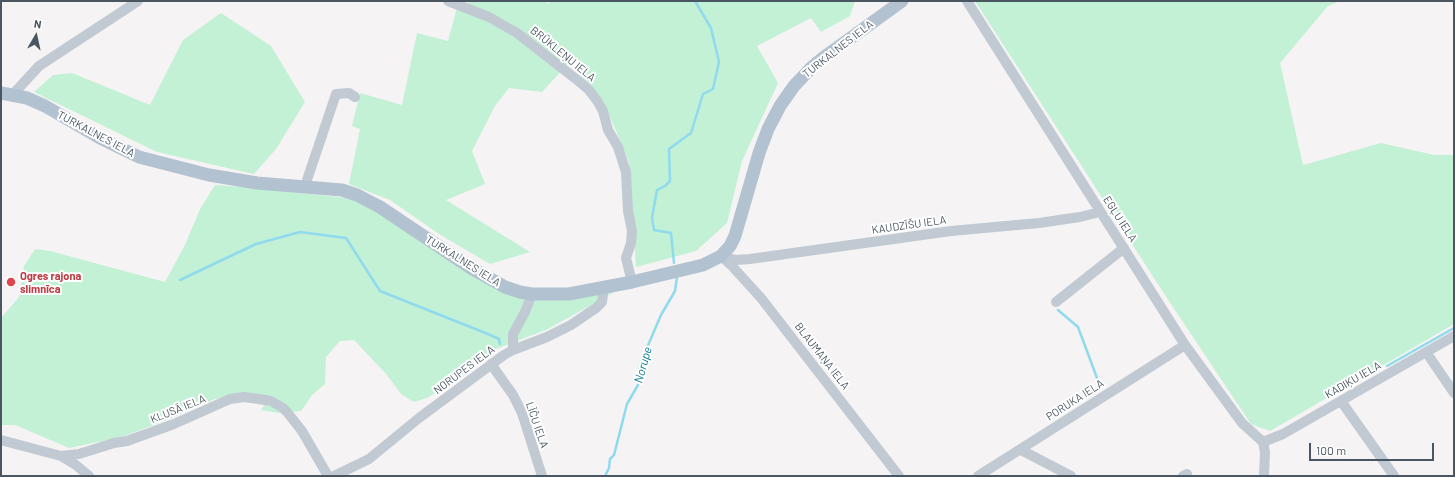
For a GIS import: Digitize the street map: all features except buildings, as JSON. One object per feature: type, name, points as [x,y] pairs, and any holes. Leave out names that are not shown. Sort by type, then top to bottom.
[{"type":"main road","name":"TURKALNES IELA","points":[[1,94],[27,98],[45,106],[100,138],[139,157],[209,175],[258,183],[342,190],[357,195],[380,207],[471,268],[494,281],[520,292],[532,294],[569,294],[632,282],[703,265],[721,256],[730,246],[735,236],[759,153],[768,129],[784,101],[804,75],[818,63],[902,1]]},
{"type":"street","points":[[15,95],[16,91],[39,66],[138,1]]},
{"type":"street","name":"BRŪKLEŅU IELA","points":[[448,1],[489,17],[517,33],[589,90],[598,102],[603,111],[608,130],[618,147],[626,172],[628,211],[632,231],[631,243],[626,258],[632,282]]},
{"type":"street","name":"EGĻU IELA","points":[[967,1],[1185,345],[1242,423],[1263,442]]},
{"type":"street","points":[[306,186],[306,180],[336,94],[349,93],[355,97]]},
{"type":"street","name":"KAUDZĪŠU IELA","points":[[721,256],[736,260],[750,259],[960,230],[1039,223],[1080,217],[1100,212]]},
{"type":"street","points":[[1056,302],[1124,248]]},
{"type":"street","name":"BLAUMAŅA IELA","points":[[721,256],[761,298],[899,476]]},
{"type":"street","name":"NORUPES IELA","points":[[334,476],[369,459],[414,422],[513,350],[571,325],[596,308],[602,302],[602,288]]},
{"type":"street","points":[[513,350],[513,334],[525,312],[532,294]]},
{"type":"street","name":"KADIĶU IELA","points":[[1263,442],[1283,434],[1454,336]]},
{"type":"street","name":"PORUKA IELA","points":[[978,476],[1185,345]]},
{"type":"street","points":[[1426,352],[1454,393]]},
{"type":"street","name":"LĪČU IELA","points":[[492,364],[513,395],[522,413],[542,476]]},
{"type":"street","name":"KLUSĀ IELA","points":[[1,440],[61,456],[80,454],[114,443],[127,441],[174,424],[230,399],[244,397],[271,401],[283,408],[300,430],[328,476]]},
{"type":"street","points":[[1341,401],[1394,476]]},
{"type":"street","points":[[1263,442],[1265,452],[1264,476]]},
{"type":"street","points":[[1021,450],[1071,476]]},
{"type":"street","points":[[61,456],[76,465],[89,476]]},
{"type":"green space","points":[[471,1],[544,1],[549,4],[549,1],[855,1],[850,16],[821,32],[811,18],[757,46],[778,83],[742,161],[727,223],[696,251],[636,267],[629,162],[603,100],[584,84],[573,58],[542,92],[509,88],[495,106],[472,151],[485,184],[446,200],[530,252],[490,264],[439,234],[390,200],[349,184],[360,129],[352,126],[360,93],[402,105],[417,33],[448,41],[457,8]]},
{"type":"green space","points":[[975,1],[1340,1],[1328,6],[1280,63],[1303,165],[1381,143],[1434,155],[1454,155],[1454,324],[1270,431],[1251,424],[1165,295]]},
{"type":"green space","points":[[221,13],[271,46],[305,102],[276,149],[254,174],[157,152],[34,92],[53,75],[72,73],[150,105],[183,40]]},
{"type":"green space","points":[[215,185],[348,198],[384,213],[510,292],[625,286],[548,329],[496,349],[442,389],[427,398],[414,402],[401,394],[387,375],[354,340],[340,341],[326,357],[325,384],[312,395],[301,411],[279,413],[261,410],[267,401],[244,397],[248,392],[215,399],[122,437],[69,448],[15,425],[1,425],[1,318],[19,297],[24,266],[35,249],[50,251],[165,282],[185,245],[200,209]]},
{"type":"waterway","name":"Norupe","points":[[674,263],[671,233],[654,230],[652,218],[657,190],[665,186],[670,181],[669,149],[691,133],[703,94],[713,89],[719,62],[711,28],[695,1]]},
{"type":"waterway","points":[[180,280],[256,244],[300,232],[346,238],[380,291],[488,334],[499,339],[500,344]]},
{"type":"waterway","name":"Norupe","points":[[605,476],[609,468],[610,459],[614,455],[627,404],[638,385],[640,364],[661,315],[675,291],[677,277]]},
{"type":"waterway","points":[[1058,310],[1078,327],[1097,378]]},
{"type":"waterway","points":[[1387,366],[1454,328]]},
{"type":"place","name":"Ogres rajona slimnīca","points":[[11,282]]}]
